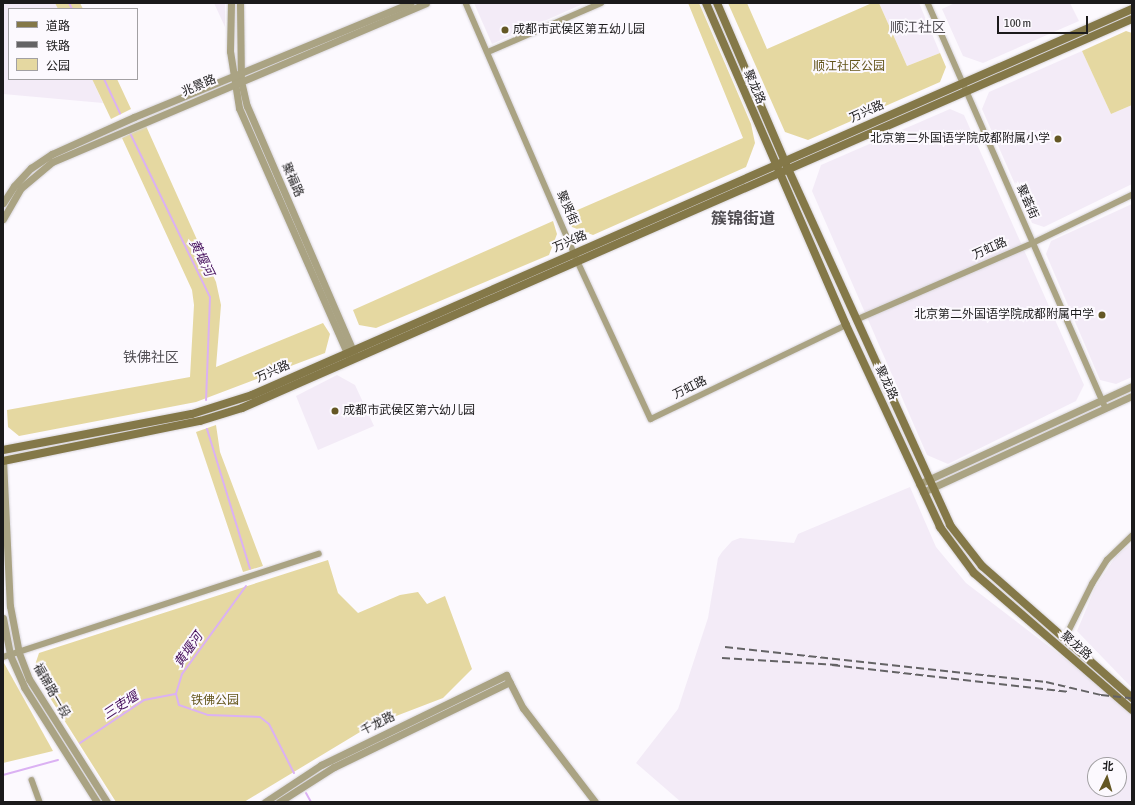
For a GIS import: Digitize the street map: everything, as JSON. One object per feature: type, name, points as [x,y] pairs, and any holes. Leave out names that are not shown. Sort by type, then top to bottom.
[{"type":"main road","name":"聚龙路","points":[[706,3],[775,167],[780,174],[846,326],[940,527],[974,573],[1132,710]]},
{"type":"main road","name":"聚龙路","points":[[717,3],[789,171],[930,485],[950,526],[982,566],[1064,640],[1132,698]]},
{"type":"main road","name":"万兴路","points":[[3,450],[207,410],[252,395],[574,253],[775,167],[1132,9]]},
{"type":"main road","points":[[3,460],[220,416],[354,360],[789,171],[1132,19]]},
{"type":"street","points":[[230,3],[230,51],[237,79]]},
{"type":"street","name":"聚福路","points":[[240,3],[237,79],[354,360]]},
{"type":"street","name":"兆景路","points":[[3,219],[21,188],[52,162],[410,3]]},
{"type":"street","name":"兆景路","points":[[3,203],[14,186],[31,168],[52,154],[134,117],[237,79],[426,3]]},
{"type":"street","name":"聚贤街","points":[[466,3],[578,262],[651,419]]},
{"type":"street","points":[[488,52],[601,3]]},
{"type":"street","name":"聚荟街","points":[[928,3],[1032,243],[1106,408]]},
{"type":"street","name":"万虹路","points":[[856,320],[1032,243],[1132,195]]},
{"type":"street","name":"万虹路","points":[[651,419],[846,326]]},
{"type":"street","points":[[923,492],[930,485],[1132,386]]},
{"type":"street","points":[[919,484],[930,485],[1132,396]]},
{"type":"street","name":"福锦路一段","points":[[3,460],[10,606],[19,653],[29,679],[107,802]]},
{"type":"street","points":[[1064,640],[1092,584],[1107,560],[1132,536]]},
{"type":"street","points":[[7,656],[319,554]]},
{"type":"street","name":"福锦路一段","points":[[3,618],[7,656],[24,687],[97,802]]},
{"type":"street","points":[[508,679],[523,708],[595,802]]},
{"type":"street","name":"千龙路","points":[[265,802],[321,764],[508,679]]},
{"type":"street","name":"千龙路","points":[[279,802],[334,766],[508,679]]},
{"type":"street","points":[[32,780],[40,802]]},
{"type":"shaded area","points":[[3,3],[55,3],[58,8],[8,8],[8,80],[92,80],[103,103],[3,94]]},
{"type":"shaded area","points":[[214,3],[225,3],[225,27]]},
{"type":"shaded area","name":"成都市武侯区第五幼儿园","points":[[474,3],[585,3],[492,44]]},
{"type":"shaded area","points":[[879,3],[919,3],[940,53],[907,66]]},
{"type":"shaded area","points":[[955,3],[1070,3],[1079,21],[983,63],[963,56],[942,9]]},
{"type":"shaded area","name":"北京第二外国语学院成都附属小学","points":[[1082,51],[1111,114],[1132,105],[1132,184],[1044,227],[1032,223],[982,109],[989,92]]},
{"type":"shaded area","points":[[950,109],[964,115],[1084,385],[1076,401],[948,464],[927,455],[812,191],[821,165]]},
{"type":"shaded area","name":"北京第二外国语学院成都附属中学","points":[[1132,204],[1132,377],[1116,384],[1100,380],[1046,254],[1051,241]]},
{"type":"shaded area","name":"成都市武侯区第六幼儿园","points":[[337,375],[355,385],[374,426],[318,450],[296,396]]},
{"type":"shaded area","points":[[910,487],[936,547],[966,583],[1110,693],[1132,715],[1132,802],[681,802],[636,763],[678,709],[708,618],[718,558],[732,541],[740,538],[794,543],[798,534]]},
{"type":"shaded area","points":[[1132,543],[1132,688],[1077,631],[1095,588],[1116,556]]},
{"type":"green space","points":[[55,3],[80,3],[82,8],[58,8]]},
{"type":"green space","points":[[688,3],[699,3],[751,124],[755,143],[746,167],[593,235],[572,227],[566,215],[743,138]]},
{"type":"green space","name":"顺江社区公园","points":[[728,3],[747,3],[767,49],[872,3],[879,3],[907,66],[940,53],[946,67],[940,82],[808,140],[785,132]]},
{"type":"green space","points":[[1126,31],[1132,33],[1132,105],[1111,114],[1082,51]]},
{"type":"green space","points":[[92,80],[117,80],[131,109],[111,119]]},
{"type":"green space","points":[[146,126],[216,282],[221,305],[216,367],[323,323],[330,334],[325,353],[196,402],[19,436],[8,427],[7,410],[190,377],[194,305],[192,290],[122,138]]},
{"type":"green space","points":[[553,221],[557,234],[549,255],[376,328],[359,325],[353,310]]},
{"type":"green space","points":[[216,425],[220,452],[263,566],[243,572],[196,432]]},
{"type":"green space","name":"铁佛公园","points":[[328,560],[338,593],[358,613],[400,595],[418,592],[427,604],[445,596],[472,669],[443,698],[370,726],[244,802],[116,802],[33,671],[39,653]]},
{"type":"green space","points":[[4,663],[53,751],[3,763]]},
{"type":"waterway","name":"黄堰河","points":[[69,3],[72,8]]},
{"type":"waterway","name":"黄堰河","points":[[104,80],[120,114]]},
{"type":"waterway","name":"黄堰河","points":[[130,133],[210,297],[206,400]]},
{"type":"waterway","name":"黄堰河","points":[[207,429],[250,569]]},
{"type":"waterway","name":"黄堰河","points":[[246,586],[182,674],[176,694],[179,705],[208,715],[260,717],[269,724],[294,773]]},
{"type":"waterway","name":"三吏堰","points":[[80,743],[144,700],[175,694]]},
{"type":"waterway","name":"三吏堰","points":[[3,775],[58,760]]},
{"type":"waterway","name":"黄堰河","points":[[306,793],[311,802]]},
{"type":"railway","points":[[725,647],[1046,682],[1101,695],[1132,698]]},
{"type":"railway","points":[[722,658],[838,665]]},
{"type":"railway","points":[[832,665],[1069,692]]},
{"type":"place","name":"成都市武侯区第五幼儿园","points":[[505,30]]},
{"type":"place","name":"北京第二外国语学院成都附属小学","points":[[1058,139]]},
{"type":"place","name":"北京第二外国语学院成都附属中学","points":[[1102,315]]},
{"type":"place","name":"成都市武侯区第六幼儿园","points":[[335,411]]},
{"type":"district","name":"顺江社区","points":[[918,27]]},
{"type":"district","name":"簇锦街道","points":[[743,218]]},
{"type":"district","name":"铁佛社区","points":[[151,357]]}]
